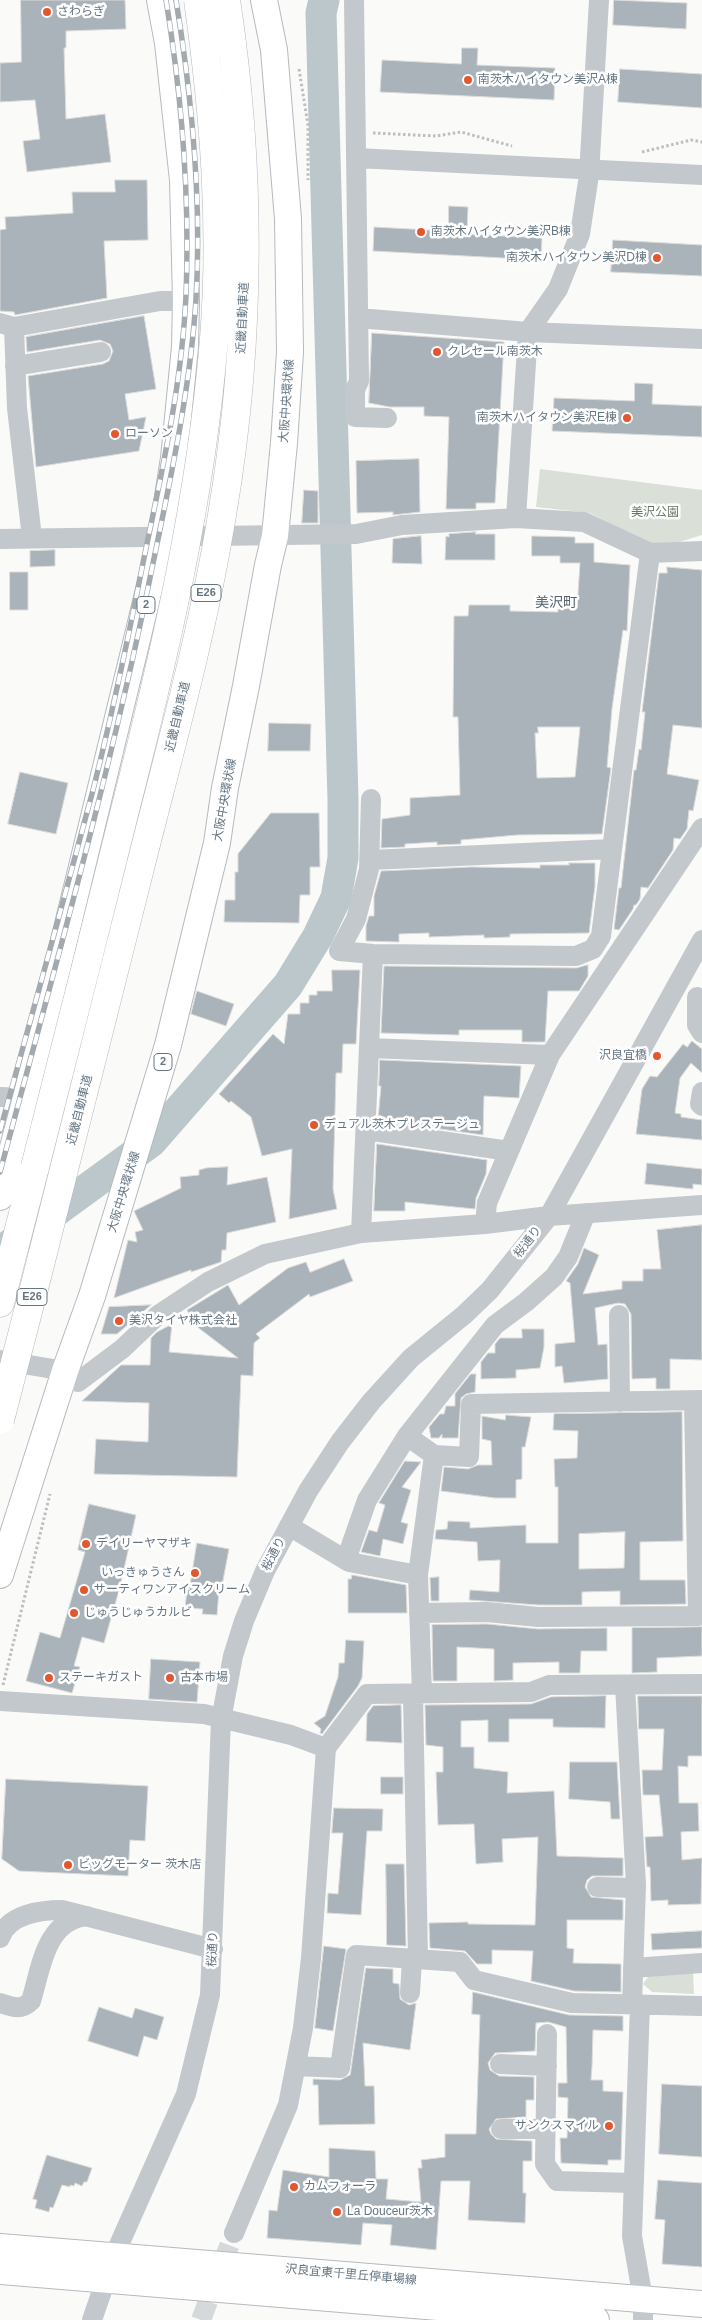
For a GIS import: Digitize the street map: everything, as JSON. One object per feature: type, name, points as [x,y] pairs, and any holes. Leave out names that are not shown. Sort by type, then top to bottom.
[{"type":"highway","name":"E26","points":[[0,1304],[145,732],[190,526],[201,454],[214,337],[218,247],[216,161],[208,73],[198,0]]},
{"type":"highway","name":"近畿自動車道","points":[[0,1420],[173,740],[222,516],[235,427],[243,336],[246,246],[244,157],[236,70],[226,0]]},
{"type":"main road","name":"2","points":[[0,1197],[26,1098],[162,536],[176,439],[185,347],[186,301],[182,160],[168,43],[160,0]]},
{"type":"main road","name":"大阪中央環状線","points":[[0,1575],[65,1371],[92,1296],[171,1036],[217,843],[275,536],[290,352],[288,219],[274,50],[264,0]]},
{"type":"main road","name":"沢良宜東千里丘停車場線","points":[[0,2247],[110,2267],[596,2320]]},
{"type":"main road","name":"沢良宜東千里丘停車場線","points":[[0,2271],[110,2267],[643,2310],[702,2304]]},
{"type":"street","points":[[354,0],[359,381],[355,390],[355,417],[387,418]]},
{"type":"street","points":[[516,518],[528,332],[558,290],[580,234],[590,168],[599,0]]},
{"type":"street","points":[[356,158],[702,175]]},
{"type":"street","points":[[32,538],[16,408],[15,366],[7,325],[160,301],[186,301]]},
{"type":"street","points":[[358,318],[528,332],[702,339]]},
{"type":"street","points":[[15,366],[101,352]]},
{"type":"street","points":[[0,539],[356,534],[402,525],[516,518],[584,522],[650,554],[702,551]]},
{"type":"street","points":[[371,799],[369,869],[356,919],[339,951],[373,954],[576,956],[593,949],[601,936],[650,554]]},
{"type":"street","points":[[485,1224],[486,1203],[550,1055],[702,828]]},
{"type":"street","points":[[370,860],[612,849]]},
{"type":"street","name":"桜通り","points":[[92,2320],[110,2267],[186,2094],[210,1994],[221,1720],[233,1656],[244,1621],[265,1571],[308,1491],[340,1442],[371,1402],[411,1358],[464,1315],[490,1290],[549,1216],[702,940]]},
{"type":"street","points":[[362,1233],[373,954]]},
{"type":"street","points":[[678,985],[699,995],[697,1025],[702,1033]]},
{"type":"street","points":[[369,1048],[550,1055]]},
{"type":"street","points":[[702,1092],[700,1104],[702,1106]]},
{"type":"street","points":[[0,1098],[26,1098]]},
{"type":"street","points":[[366,1130],[509,1151]]},
{"type":"street","points":[[0,1360],[65,1371],[78,1382],[122,1349],[158,1315],[208,1282],[265,1254],[362,1233],[702,1204]]},
{"type":"street","points":[[346,1560],[367,1500],[407,1436],[495,1325],[526,1302],[554,1277],[568,1257],[586,1213]]},
{"type":"street","points":[[619,1315],[620,1402]]},
{"type":"street","points":[[407,1436],[434,1455],[469,1457],[471,1404],[698,1400],[700,1568],[698,1616],[538,1617],[486,1612],[419,1613]]},
{"type":"street","points":[[410,1993],[415,1959],[418,1575],[434,1455]]},
{"type":"street","points":[[289,1526],[346,1560],[418,1575]]},
{"type":"street","points":[[234,2233],[288,2105],[296,2066],[303,2028],[311,1958],[326,1748],[367,1694],[530,1692],[549,1685],[702,1684]]},
{"type":"street","points":[[625,1685],[636,1888],[633,1968],[636,2004],[632,2236],[643,2310]]},
{"type":"street","points":[[0,1701],[204,1714],[221,1720],[291,1734],[326,1748]]},
{"type":"street","points":[[597,1887],[636,1888]]},
{"type":"street","points":[[0,1938],[14,1920],[45,1910],[62,1910],[213,1949]]},
{"type":"street","points":[[0,2003],[18,2008],[28,2005],[31,2001],[50,1940],[66,1922],[77,1917],[88,1916]]},
{"type":"street","points":[[296,2066],[340,2068],[356,1955],[460,1962],[474,1980],[572,2003],[702,2006]]},
{"type":"street","points":[[633,1968],[702,1964]]},
{"type":"street","points":[[547,2034],[545,2164],[557,2181],[634,2183]]},
{"type":"street","points":[[500,2064],[547,2066]]},
{"type":"street","points":[[501,2128],[546,2129]]},
{"type":"path","points":[[355,131],[388,136],[436,136],[461,132],[515,147]]},
{"type":"path","points":[[640,153],[691,140],[702,142]]},
{"type":"green space","name":"美沢公園","points":[[540,469],[702,490],[702,535],[676,543],[647,543],[590,513],[536,507]]},
{"type":"green space","points":[[693,1972],[694,1994],[652,1992],[643,1984],[651,1973]]},
{"type":"building","points":[[21,0],[125,0],[126,29],[66,31],[66,48],[64,48],[66,119],[105,114],[111,162],[27,172],[23,141],[40,139],[35,100],[0,102],[0,63],[21,62]]},
{"type":"building","points":[[614,0],[687,3],[686,29],[613,25]]},
{"type":"building","name":"南茨木ハイタウン美沢A棟","points":[[462,48],[478,48],[477,65],[555,68],[554,100],[380,92],[382,60],[461,64]]},
{"type":"building","points":[[620,69],[702,74],[702,108],[618,102]]},
{"type":"building","points":[[115,180],[147,180],[148,240],[104,241],[107,298],[15,315],[14,312],[0,311],[0,230],[6,229],[5,217],[73,213],[72,192],[115,192]]},
{"type":"building","name":"南茨木ハイタウン美沢B棟","points":[[449,206],[468,207],[467,234],[542,238],[541,260],[373,251],[374,227],[448,231]]},
{"type":"building","name":"南茨木ハイタウン美沢D棟","points":[[613,240],[702,245],[702,276],[611,272]]},
{"type":"building","points":[[144,316],[156,389],[125,394],[129,420],[146,417],[139,451],[36,467],[28,376],[103,364],[109,361],[113,351],[110,344],[100,340],[27,352],[26,337]]},
{"type":"building","points":[[372,333],[504,342],[495,503],[476,503],[476,509],[446,509],[449,417],[424,416],[424,407],[390,407],[369,403]]},
{"type":"building","name":"南茨木ハイタウン美沢E棟","points":[[635,383],[653,384],[652,404],[702,406],[702,437],[552,431],[554,398],[634,401]]},
{"type":"building","points":[[419,459],[420,512],[393,515],[393,512],[357,513],[356,461]]},
{"type":"building","points":[[304,490],[318,491],[318,523],[302,523]]},
{"type":"building","points":[[476,532],[475,534],[495,534],[495,560],[445,560],[446,536],[449,537],[449,534]]},
{"type":"building","points":[[421,536],[422,564],[392,563],[393,539]]},
{"type":"building","points":[[532,536],[575,537],[575,543],[594,543],[594,562],[630,565],[627,631],[623,630],[612,709],[607,767],[611,768],[602,834],[517,835],[461,840],[461,844],[437,845],[437,842],[405,844],[405,847],[381,848],[382,819],[410,815],[410,798],[460,795],[458,717],[453,717],[454,616],[468,616],[469,605],[510,605],[510,611],[558,612],[558,609],[577,608],[580,563],[560,563],[560,556],[532,556]],"holes":[[[538,727],[580,727],[575,777],[537,778],[535,733],[538,733]]]},
{"type":"building","points":[[55,550],[55,566],[30,567],[30,551]]},
{"type":"building","points":[[667,567],[702,570],[702,728],[673,725],[667,774],[699,780],[693,811],[689,810],[687,829],[680,839],[674,838],[673,850],[648,888],[641,887],[640,899],[634,905],[619,930],[614,929],[619,888],[621,888],[634,770],[636,770],[639,749],[641,750],[645,712],[642,712],[659,573],[667,573]]},
{"type":"building","points":[[10,572],[28,572],[28,610],[10,610]]},
{"type":"building","points":[[269,723],[311,724],[310,751],[268,751]]},
{"type":"building","points":[[20,772],[68,783],[56,834],[8,824]]},
{"type":"building","points":[[271,813],[319,813],[320,867],[310,867],[310,895],[300,895],[299,923],[224,922],[225,900],[235,900],[235,872],[238,872],[238,854]]},
{"type":"building","points":[[569,863],[595,863],[595,886],[589,933],[510,934],[510,937],[484,938],[484,935],[429,937],[429,933],[399,934],[399,942],[366,941],[366,926],[369,916],[374,916],[374,896],[381,871],[471,867],[540,868],[540,865],[569,865]]},
{"type":"building","points":[[588,965],[588,976],[579,991],[548,991],[545,1042],[522,1042],[522,1030],[459,1030],[459,1035],[381,1033],[384,966],[576,968]]},
{"type":"building","points":[[332,970],[360,970],[356,1044],[343,1044],[342,1073],[336,1073],[333,1189],[337,1209],[289,1219],[292,1149],[262,1156],[251,1117],[219,1094],[273,1034],[284,1044],[288,1014],[300,1014],[300,1003],[309,1003],[309,995],[317,995],[317,991],[332,991]]},
{"type":"building","points":[[197,991],[234,1004],[226,1026],[191,1014]]},
{"type":"building","points":[[692,1041],[702,1049],[702,1073],[691,1063],[680,1078],[675,1113],[681,1114],[681,1117],[702,1120],[702,1140],[636,1134],[642,1089],[650,1076],[657,1077],[683,1044],[687,1047]]},
{"type":"building","points":[[380,1060],[521,1066],[519,1098],[484,1096],[483,1135],[378,1120],[381,1086],[379,1086]]},
{"type":"building","points":[[377,1144],[487,1160],[486,1174],[476,1198],[475,1209],[405,1202],[405,1211],[374,1211]]},
{"type":"building","points":[[647,1163],[702,1169],[702,1185],[693,1184],[693,1189],[645,1184]]},
{"type":"building","points":[[228,1167],[227,1185],[267,1177],[276,1222],[227,1233],[226,1250],[222,1250],[221,1262],[191,1272],[191,1270],[114,1298],[128,1240],[137,1242],[135,1232],[143,1230],[134,1211],[181,1188],[180,1177],[199,1175],[199,1170],[206,1168]]},
{"type":"building","points":[[702,1225],[702,1360],[670,1359],[670,1389],[656,1389],[656,1378],[632,1379],[631,1314],[625,1304],[618,1303],[595,1308],[598,1345],[607,1344],[608,1379],[564,1383],[562,1366],[555,1367],[555,1344],[575,1342],[570,1283],[566,1281],[578,1264],[584,1248],[599,1255],[583,1294],[622,1289],[622,1281],[643,1281],[643,1269],[661,1269],[657,1230]]},
{"type":"building","points":[[344,1259],[353,1281],[310,1297],[309,1294],[256,1334],[260,1338],[254,1343],[253,1376],[241,1375],[237,1477],[94,1474],[96,1439],[148,1442],[149,1403],[82,1401],[121,1365],[150,1365],[151,1338],[157,1332],[172,1324],[169,1352],[238,1358],[196,1326],[187,1310],[228,1285],[239,1305],[288,1268],[306,1262],[310,1272]]},
{"type":"building","points":[[151,1305],[117,1334],[101,1334],[109,1307]]},
{"type":"building","points":[[522,1329],[544,1329],[544,1347],[540,1368],[516,1370],[516,1378],[481,1379],[481,1362],[488,1353],[495,1353],[495,1344],[500,1338],[522,1338]]},
{"type":"building","points":[[471,1374],[476,1374],[475,1392],[466,1394],[461,1398],[458,1438],[442,1438],[442,1434],[439,1438],[431,1438],[429,1427],[440,1414],[444,1414],[446,1406],[455,1406],[455,1394]]},
{"type":"building","points":[[682,1412],[683,1541],[640,1542],[640,1580],[685,1580],[686,1604],[620,1605],[620,1591],[582,1592],[582,1605],[539,1605],[469,1600],[470,1590],[499,1592],[500,1560],[478,1561],[477,1542],[435,1539],[436,1530],[447,1529],[448,1521],[470,1522],[470,1528],[526,1525],[526,1543],[558,1543],[558,1487],[555,1487],[554,1459],[577,1458],[578,1431],[553,1430],[554,1414]],"holes":[[[625,1532],[624,1568],[579,1569],[579,1534]]]},
{"type":"building","points":[[506,1415],[531,1417],[525,1447],[522,1447],[522,1479],[516,1480],[516,1498],[495,1498],[441,1491],[444,1467],[468,1469],[478,1465],[492,1465],[491,1441],[482,1439],[482,1416],[505,1420]]},
{"type":"building","points":[[405,1461],[421,1462],[402,1487],[411,1490],[401,1522],[408,1524],[403,1544],[383,1539],[380,1556],[361,1552],[369,1530],[377,1532],[385,1505],[379,1503]]},
{"type":"building","points":[[89,1504],[136,1515],[120,1587],[104,1643],[82,1637],[74,1666],[80,1667],[72,1693],[26,1681],[40,1632],[60,1638],[85,1552],[78,1550]]},
{"type":"building","points":[[197,1543],[229,1549],[221,1591],[219,1590],[217,1615],[202,1614],[203,1609],[185,1608]]},
{"type":"building","points":[[352,1575],[406,1585],[407,1613],[348,1613],[348,1579],[351,1579]]},
{"type":"building","points":[[439,1577],[439,1601],[431,1601],[430,1578]]},
{"type":"building","points":[[487,1624],[538,1629],[607,1628],[607,1651],[581,1651],[580,1673],[559,1673],[559,1662],[513,1663],[513,1680],[494,1681],[494,1649],[457,1647],[457,1681],[433,1681],[432,1625]]},
{"type":"building","points":[[702,1627],[702,1656],[657,1658],[657,1672],[632,1673],[632,1628]]},
{"type":"building","points":[[346,1640],[364,1641],[362,1678],[322,1734],[320,1733],[321,1729],[314,1723],[325,1716],[338,1677],[339,1663],[344,1663]]},
{"type":"building","points":[[151,1659],[200,1662],[197,1702],[149,1699]]},
{"type":"building","points":[[606,1696],[605,1728],[553,1727],[553,1719],[509,1719],[509,1742],[488,1742],[488,1720],[461,1721],[461,1747],[474,1747],[474,1768],[508,1772],[507,1793],[554,1791],[557,1856],[623,1858],[623,1876],[592,1876],[587,1880],[585,1887],[591,1897],[623,1900],[623,1920],[567,1920],[567,1948],[574,1949],[573,1963],[621,1964],[621,1992],[574,1991],[531,1981],[533,1951],[492,1950],[492,1964],[477,1964],[465,1951],[430,1948],[429,1923],[468,1922],[468,1924],[535,1925],[538,1837],[502,1839],[503,1862],[476,1864],[474,1824],[438,1825],[436,1772],[443,1772],[443,1747],[426,1745],[425,1705],[531,1704],[551,1697]]},
{"type":"building","points":[[638,1696],[702,1696],[702,1756],[688,1756],[688,1767],[678,1766],[679,1803],[698,1803],[699,1831],[681,1832],[682,1860],[702,1858],[701,1904],[668,1905],[668,1900],[651,1901],[650,1867],[647,1867],[645,1837],[663,1836],[659,1795],[643,1795],[642,1770],[662,1770],[664,1729],[639,1729]]},
{"type":"building","points":[[401,1705],[402,1743],[366,1741],[367,1714],[373,1706]]},
{"type":"building","points":[[570,1762],[617,1762],[620,1819],[611,1819],[610,1802],[569,1799]]},
{"type":"building","points":[[381,1777],[403,1777],[403,1794],[381,1794]]},
{"type":"building","points":[[6,1779],[148,1786],[145,1841],[130,1840],[128,1876],[19,1871],[2,1859]]},
{"type":"building","points":[[334,1808],[383,1809],[382,1831],[367,1831],[361,1915],[327,1913],[328,1893],[338,1894],[343,1833],[332,1833]]},
{"type":"building","points":[[386,1864],[404,1864],[406,1946],[387,1945]]},
{"type":"building","points":[[702,1931],[702,1948],[652,1950],[651,1934]]},
{"type":"building","points":[[324,1946],[346,1949],[333,2031],[315,2028]]},
{"type":"building","points":[[366,1968],[393,1969],[393,1983],[399,1984],[400,1999],[409,2005],[416,2003],[410,2050],[363,2043],[365,2086],[374,2086],[375,2124],[319,2125],[318,2085],[313,2085],[313,2079],[340,2080],[350,2075]]},
{"type":"building","points":[[473,1992],[569,2015],[623,2016],[623,2031],[593,2030],[591,2080],[603,2080],[603,2091],[623,2092],[621,2160],[608,2160],[608,2165],[561,2163],[560,2138],[567,2138],[568,2098],[558,2097],[558,2083],[567,2083],[566,2027],[548,2022],[536,2023],[535,2051],[495,2053],[488,2063],[490,2070],[499,2076],[534,2077],[534,2100],[526,2100],[526,2117],[496,2119],[489,2129],[496,2139],[532,2141],[532,2161],[523,2161],[523,2193],[526,2193],[525,2223],[468,2220],[470,2181],[441,2181],[436,2250],[390,2245],[392,2225],[363,2223],[361,2245],[267,2238],[269,2210],[277,2211],[283,2170],[329,2177],[329,2148],[375,2151],[376,2179],[388,2179],[386,2199],[421,2202],[418,2168],[422,2168],[421,2160],[445,2157],[445,2134],[476,2134],[480,2015],[472,2014]]},
{"type":"building","points":[[99,2007],[132,2018],[135,2008],[164,2017],[157,2040],[144,2036],[138,2057],[88,2041]]},
{"type":"building","points":[[662,2084],[702,2086],[702,2157],[659,2154]]},
{"type":"building","points":[[47,2155],[92,2168],[87,2182],[84,2182],[82,2186],[75,2183],[74,2186],[70,2185],[70,2187],[62,2185],[53,2208],[50,2207],[49,2212],[35,2208],[37,2200],[33,2199]]},
{"type":"building","points":[[658,2180],[702,2183],[702,2267],[662,2264],[665,2220],[655,2219]]},
{"type":"waterway","points":[[0,1252],[151,1142],[288,985],[318,936],[336,898],[343,858],[343,800],[321,13],[324,0]]},
{"type":"tunnel","points":[[201,2320],[234,2233]]},
{"type":"railway","points":[[0,1131],[100,762],[132,620],[163,463],[180,362],[186,295],[186,184],[176,73],[166,0]]},
{"type":"railway","points":[[0,1172],[80,876],[117,727],[150,578],[184,404],[196,299],[198,224],[191,111],[176,0]]},
{"type":"place","name":"さわらぎ","points":[[47,12]]},
{"type":"place","name":"南茨木ハイタウン美沢A棟","points":[[468,80]]},
{"type":"place","name":"南茨木ハイタウン美沢B棟","points":[[421,232]]},
{"type":"place","name":"南茨木ハイタウン美沢D棟","points":[[657,258]]},
{"type":"place","name":"クレセール南茨木","points":[[437,352]]},
{"type":"place","name":"南茨木ハイタウン美沢E棟","points":[[627,418]]},
{"type":"place","name":"ローソン","points":[[115,434]]},
{"type":"place","name":"沢良宜橋","points":[[657,1056]]},
{"type":"place","name":"デュアル茨木プレステージュ","points":[[314,1125]]},
{"type":"place","name":"美沢タイヤ株式会社","points":[[119,1321]]},
{"type":"place","name":"デイリーヤマザキ","points":[[86,1544]]},
{"type":"place","name":"いっきゅうさん","points":[[195,1573]]},
{"type":"place","name":"サーティワンアイスクリーム","points":[[84,1590]]},
{"type":"place","name":"じゅうじゅうカルビ","points":[[74,1613]]},
{"type":"place","name":"ステーキガスト","points":[[49,1678]]},
{"type":"place","name":"古本市場","points":[[170,1678]]},
{"type":"place","name":"ビッグモーター 茨木店","points":[[68,1865]]},
{"type":"place","name":"サンクスマイル","points":[[609,2126]]},
{"type":"place","name":"カムフォーラ","points":[[294,2187]]},
{"type":"place","name":"La Douceur茨木","points":[[337,2212]]},
{"type":"district","name":"美沢町","points":[[556,603]]}]
